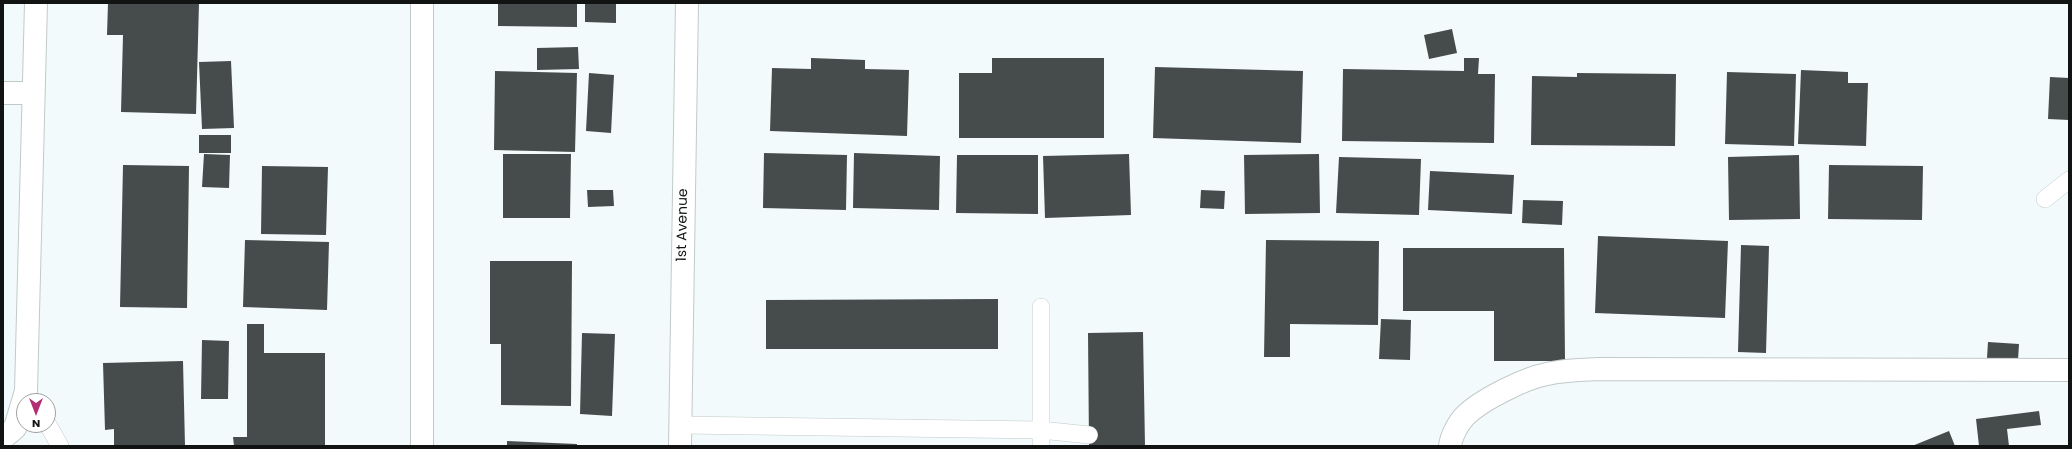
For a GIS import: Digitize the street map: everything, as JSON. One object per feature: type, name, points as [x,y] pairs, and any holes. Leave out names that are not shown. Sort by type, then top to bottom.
[{"type":"street","points":[[29,393],[33,94],[36,3]]},
{"type":"street","points":[[422,3],[422,446]]},
{"type":"street","name":"1st Avenue","points":[[680,436],[687,3]]},
{"type":"street","points":[[3,93],[33,94]]},
{"type":"street","points":[[1450,446],[1451,439],[1464,417],[1469,413],[1505,390],[1546,374],[1599,368],[2069,370]]},
{"type":"street","points":[[3,438],[16,426]]},
{"type":"lane","points":[[2045,199],[2069,180]]},
{"type":"lane","points":[[1041,307],[1041,438]]},
{"type":"lane","points":[[53,433],[60,446]]},
{"type":"lane","points":[[680,436],[1041,438],[1089,434]]},
{"type":"building","points":[[108,3],[199,3],[196,114],[121,112],[123,35],[107,35]]},
{"type":"building","points":[[498,3],[577,3],[577,27],[498,26]]},
{"type":"building","points":[[585,3],[616,3],[616,23],[585,22]]},
{"type":"building","points":[[1452,29],[1457,53],[1429,59],[1424,35]]},
{"type":"building","points":[[578,47],[579,69],[537,70],[537,48]]},
{"type":"building","points":[[811,58],[865,60],[865,69],[909,70],[907,136],[770,131],[772,68],[811,69]]},
{"type":"building","points":[[992,58],[1104,58],[1104,138],[959,138],[959,73],[992,73]]},
{"type":"building","points":[[1464,58],[1479,58],[1478,74],[1495,74],[1494,143],[1342,141],[1343,69],[1464,71]]},
{"type":"building","points":[[231,61],[234,128],[202,129],[199,62]]},
{"type":"building","points":[[1155,67],[1303,71],[1301,143],[1153,138]]},
{"type":"building","points":[[1801,70],[1848,72],[1848,83],[1868,83],[1866,146],[1798,144]]},
{"type":"building","points":[[495,71],[577,73],[575,152],[494,150]]},
{"type":"building","points":[[1727,72],[1796,74],[1794,146],[1725,144]]},
{"type":"building","points":[[589,73],[614,75],[611,133],[586,131]]},
{"type":"building","points":[[1577,73],[1676,74],[1675,146],[1531,145],[1532,76],[1577,77]]},
{"type":"building","points":[[2050,77],[2069,78],[2069,120],[2048,119]]},
{"type":"building","points":[[199,135],[231,135],[231,153],[199,153]]},
{"type":"building","points":[[764,153],[847,155],[846,210],[763,208]]},
{"type":"building","points":[[854,153],[940,156],[939,210],[853,208]]},
{"type":"building","points":[[204,154],[230,155],[229,188],[202,187]]},
{"type":"building","points":[[503,154],[571,154],[570,218],[503,218]]},
{"type":"building","points":[[1129,154],[1131,215],[1045,218],[1043,156]]},
{"type":"building","points":[[1319,154],[1320,213],[1245,214],[1244,155]]},
{"type":"building","points":[[957,155],[1038,155],[1038,214],[956,213]]},
{"type":"building","points":[[1799,155],[1800,219],[1729,220],[1728,157]]},
{"type":"building","points":[[1339,157],[1421,159],[1419,215],[1336,213]]},
{"type":"building","points":[[123,165],[189,166],[187,308],[120,307]]},
{"type":"building","points":[[1829,165],[1923,166],[1922,220],[1828,219]]},
{"type":"building","points":[[262,166],[328,167],[326,235],[261,234]]},
{"type":"building","points":[[1430,171],[1514,175],[1512,214],[1428,210]]},
{"type":"building","points":[[587,190],[613,190],[614,206],[588,207]]},
{"type":"building","points":[[1201,190],[1225,191],[1224,209],[1200,208]]},
{"type":"building","points":[[1523,200],[1563,201],[1562,225],[1522,223]]},
{"type":"building","points":[[1598,236],[1728,241],[1725,318],[1595,313]]},
{"type":"building","points":[[245,240],[329,242],[327,310],[243,307]]},
{"type":"building","points":[[1266,240],[1379,241],[1378,325],[1290,324],[1290,357],[1264,357]]},
{"type":"building","points":[[1741,245],[1769,246],[1766,353],[1738,352]]},
{"type":"building","points":[[1403,248],[1564,248],[1565,361],[1494,361],[1494,311],[1403,311]]},
{"type":"building","points":[[490,261],[572,261],[571,406],[501,405],[501,344],[490,344]]},
{"type":"building","points":[[998,299],[998,349],[766,349],[766,300]]},
{"type":"building","points":[[1381,319],[1411,320],[1410,360],[1379,359]]},
{"type":"building","points":[[247,324],[264,324],[264,353],[325,353],[325,446],[234,446],[233,437],[247,437]]},
{"type":"building","points":[[1143,332],[1145,446],[1089,446],[1088,333]]},
{"type":"building","points":[[582,333],[615,334],[612,416],[580,414]]},
{"type":"building","points":[[202,340],[229,341],[228,399],[201,399]]},
{"type":"building","points":[[1988,342],[2019,344],[2018,360],[1987,358]]},
{"type":"building","points":[[183,361],[185,446],[114,446],[114,429],[105,430],[103,363]]},
{"type":"building","points":[[2039,411],[2041,425],[2007,429],[2009,446],[1979,446],[1976,419]]},
{"type":"building","points":[[1949,431],[1955,446],[1912,446]]},
{"type":"building","points":[[507,441],[577,444],[577,446],[507,446]]}]
